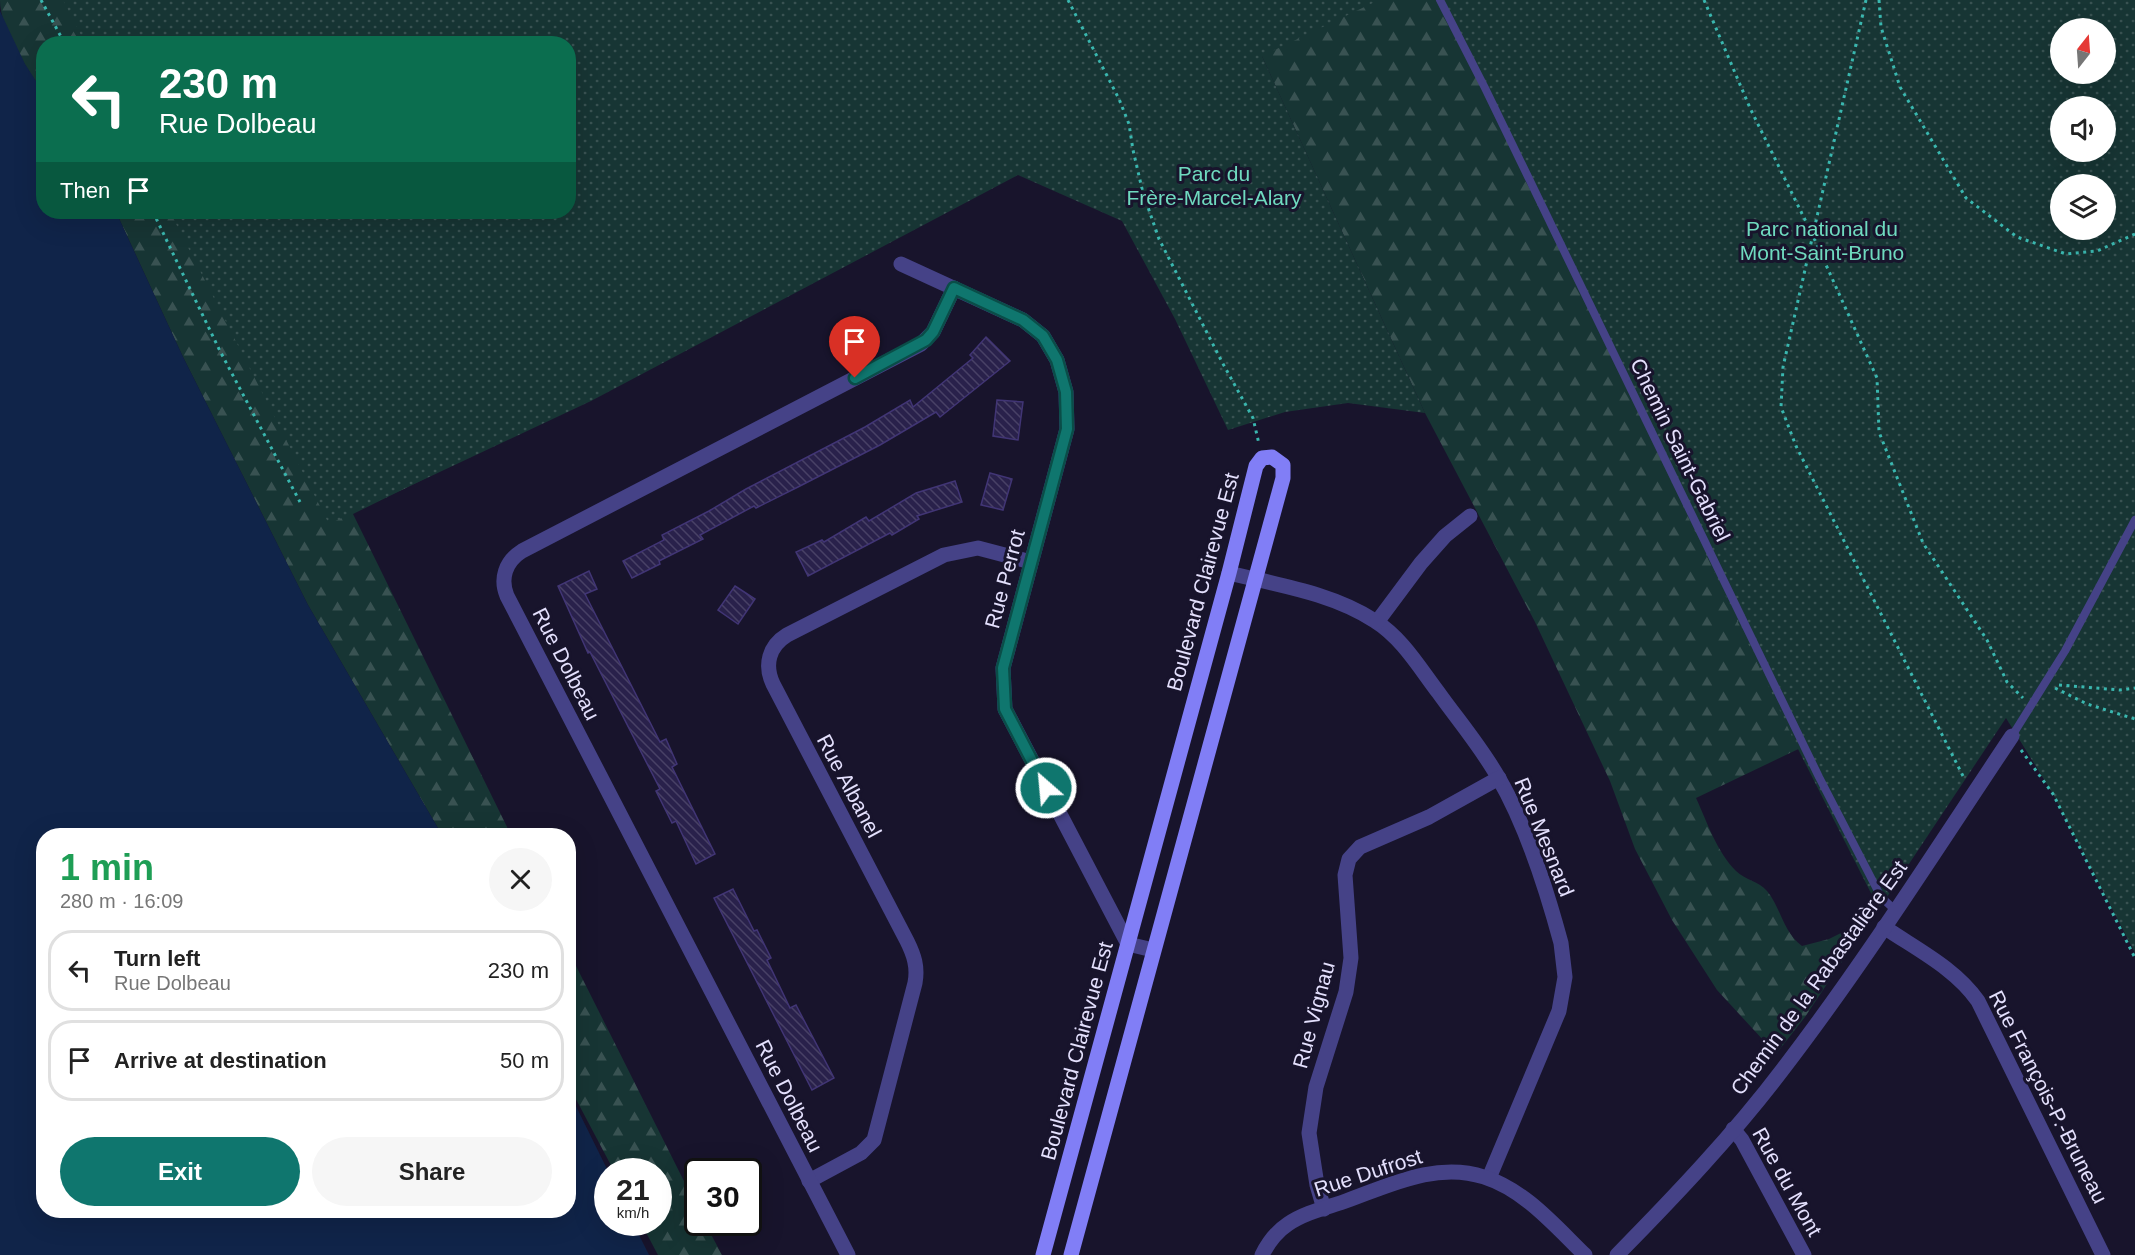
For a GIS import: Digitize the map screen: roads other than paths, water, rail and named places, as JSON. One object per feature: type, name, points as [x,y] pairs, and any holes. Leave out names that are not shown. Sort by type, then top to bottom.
[{"type":"street","name":"Rue Perrot","points":[[901,264],[1023,320],[1043,336],[1057,360],[1066,392],[1067,429],[1003,668],[1005,709],[1128,944]]},
{"type":"street","name":"Rue Dolbeau","points":[[848,1255],[507,596],[504,574],[512,558],[528,548],[921,344],[933,332],[954,288]]},
{"type":"street","name":"Boulevard Clairevue Est","points":[[1043,1255],[1229,573],[1256,466],[1262,458],[1276,459],[1283,465],[1284,471],[1071,1255]]},
{"type":"street","points":[[1377,622],[1421,563],[1445,537],[1470,516]]},
{"type":"street","name":"Rue Albanel","points":[[810,1181],[861,1154],[874,1140],[917,970],[907,941],[773,684],[768,672],[770,656],[778,641],[788,635],[944,555],[978,548],[1030,562]]},
{"type":"street","name":"Rue Mesnard","points":[[1229,573],[1341,603],[1377,622],[1408,651],[1499,778],[1516,811],[1558,932],[1563,954],[1564,977],[1562,1000],[1554,1022],[1489,1178]]},
{"type":"street","name":"Chemin de la Rabastalière Est","points":[[1617,1255],[1681,1188],[1783,1070],[1884,927],[2012,736]]},
{"type":"street","name":"Rue Vignau","points":[[1324,1209],[1317,1185],[1309,1133],[1316,1087],[1346,992],[1351,958],[1346,875],[1349,859],[1365,844],[1429,817],[1499,778]]},
{"type":"street","name":"Rue François-P.-Bruneau","points":[[1884,927],[1950,972],[1978,1001],[2103,1255]]},
{"type":"street","points":[[1128,944],[1153,950]]},
{"type":"street","name":"Rue du Mont","points":[[1733,1130],[1742,1140],[1804,1255]]},
{"type":"street","name":"Rue Dufrost","points":[[1262,1255],[1270,1241],[1296,1219],[1423,1175],[1454,1171],[1489,1178],[1504,1185],[1529,1203],[1585,1255]]},
{"type":"lane","name":"Chemin Saint-Gabriel","points":[[1440,0],[1485,88],[1819,777],[1881,897],[1895,910]]},
{"type":"lane","points":[[2012,736],[2045,684],[2135,520]]},
{"type":"water","points":[[0,11],[25,64],[36,81],[36,219],[119,219],[183,357],[308,605],[438,828],[36,828],[36,1218],[576,1218],[576,1106],[602,1158],[594,1158],[594,1236],[640,1236],[649,1255],[0,1255]]},
{"type":"park label","name":"Parc du Frère-Marcel-Alary","points":[[1214,186]]},
{"type":"park label","name":"Parc national du Mont-Saint-Bruno","points":[[1822,241]]}]
